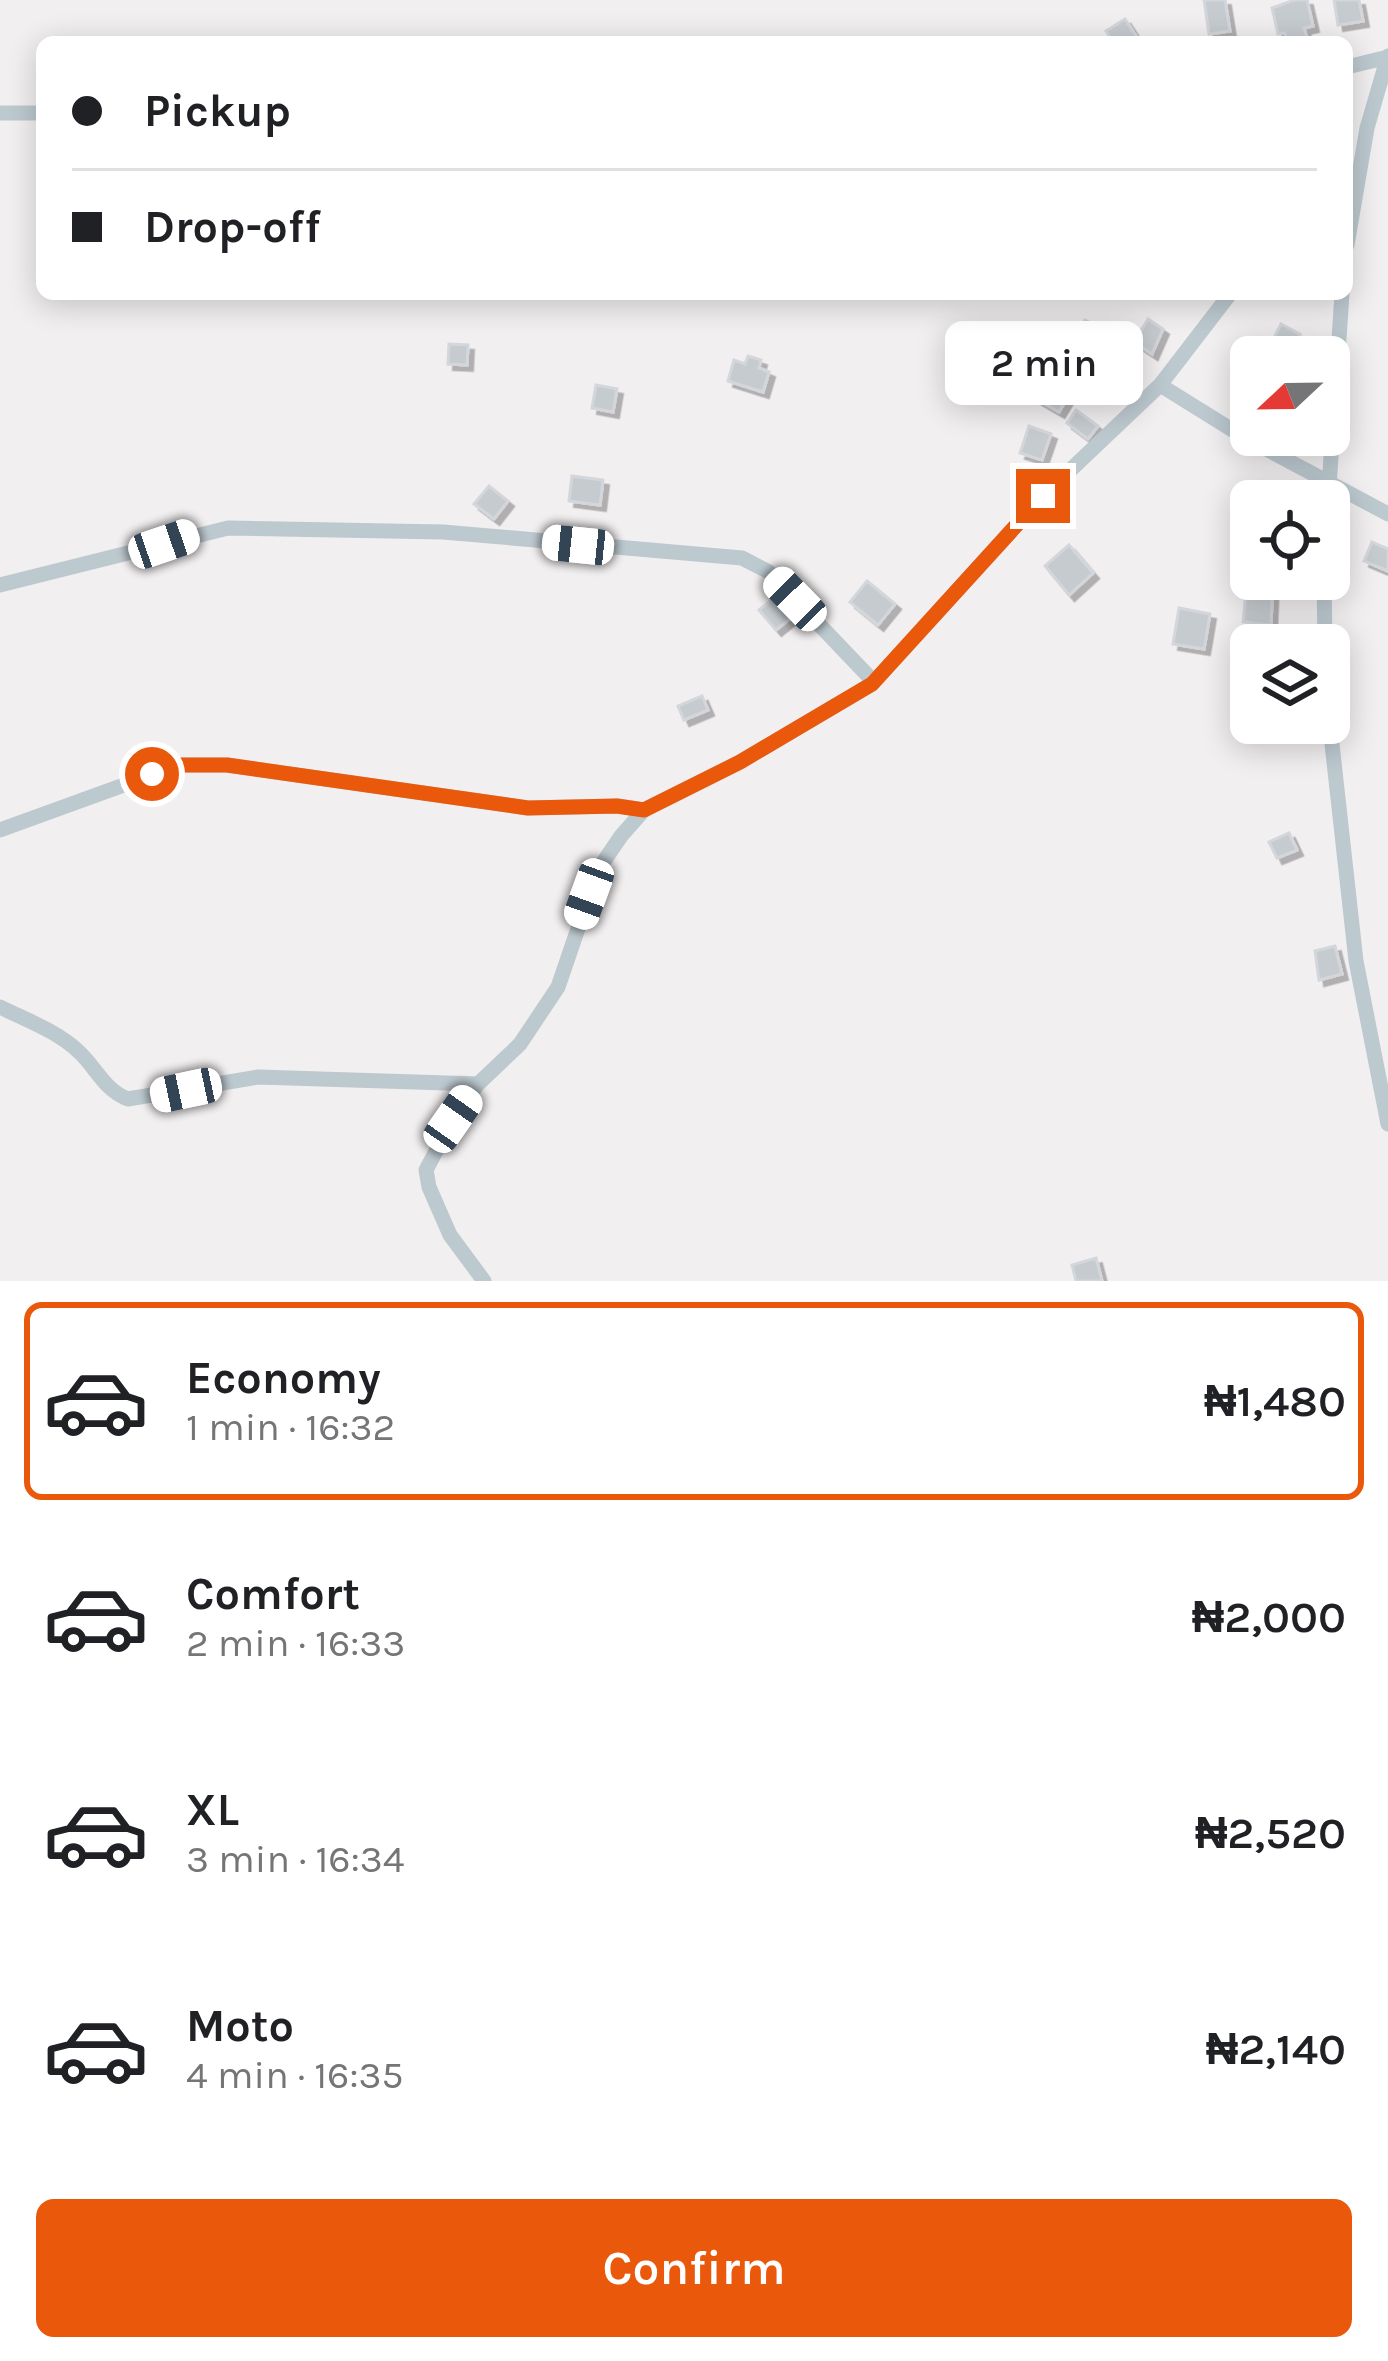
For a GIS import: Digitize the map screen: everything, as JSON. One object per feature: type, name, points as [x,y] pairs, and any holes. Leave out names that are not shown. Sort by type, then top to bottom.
[{"type":"street","points":[[1353,66],[1388,57]]},
{"type":"street","points":[[1353,208],[1366,128],[1388,57]]},
{"type":"street","points":[[0,113],[36,113]]},
{"type":"street","points":[[1353,144],[1366,128]]},
{"type":"street","points":[[484,1281],[450,1234],[426,1170],[478,1084],[520,1044],[558,987],[598,870],[644,810],[740,762],[874,682],[1043,496],[1160,385],[1225,300]]},
{"type":"street","points":[[1330,480],[1342,300]]},
{"type":"street","points":[[1160,385],[1326,480]]},
{"type":"street","points":[[1350,493],[1388,514]]},
{"type":"street","points":[[0,585],[228,528],[443,532],[742,558],[769,572],[874,682]]},
{"type":"street","points":[[1332,744],[1356,961],[1388,1124]]},
{"type":"street","points":[[0,830],[179,765],[227,765],[528,808],[644,810]]},
{"type":"street","points":[[0,1007],[60,1037],[80,1052],[108,1087],[128,1099],[258,1077],[478,1084]]},
{"type":"building","points":[[1204,0],[1225,0],[1230,31],[1209,34]]},
{"type":"building","points":[[1307,0],[1313,26],[1304,28],[1306,36],[1278,34],[1272,8]]},
{"type":"building","points":[[1334,0],[1359,0],[1363,21],[1338,25]]},
{"type":"building","points":[[1125,19],[1136,36],[1109,36],[1106,31]]},
{"type":"building","points":[[1148,319],[1163,329],[1152,354],[1134,342]]},
{"type":"building","points":[[1085,320],[1107,332],[1084,375],[1062,363]]},
{"type":"building","points":[[1281,324],[1300,334],[1299,336],[1275,336]]},
{"type":"building","points":[[449,344],[468,345],[467,365],[448,364]]},
{"type":"building","points":[[748,356],[761,360],[759,368],[769,372],[763,392],[728,381],[734,360],[745,364]]},
{"type":"building","points":[[967,363],[988,385],[979,394],[958,371]]},
{"type":"building","points":[[1055,366],[1078,380],[1059,412],[1035,398]]},
{"type":"building","points":[[596,385],[617,389],[613,412],[592,408]]},
{"type":"building","points":[[1076,410],[1098,426],[1088,439],[1067,423]]},
{"type":"building","points":[[1029,426],[1051,434],[1042,460],[1020,453]]},
{"type":"building","points":[[572,476],[603,480],[600,505],[569,501]]},
{"type":"building","points":[[489,486],[508,501],[494,519],[474,504]]},
{"type":"building","points":[[1372,542],[1388,549],[1388,571],[1364,561]]},
{"type":"building","points":[[1069,545],[1093,573],[1069,595],[1045,566]]},
{"type":"building","points":[[867,581],[895,604],[878,625],[850,602]]},
{"type":"building","points":[[775,597],[792,617],[776,630],[759,610]]},
{"type":"building","points":[[1245,600],[1272,600],[1271,624],[1243,622]]},
{"type":"building","points":[[1179,608],[1210,614],[1204,649],[1173,644]]},
{"type":"building","points":[[702,696],[708,710],[684,720],[678,706]]},
{"type":"building","points":[[1289,833],[1297,850],[1277,858],[1269,842]]},
{"type":"building","points":[[1335,946],[1342,974],[1319,980],[1315,951]]},
{"type":"building","points":[[1096,1258],[1102,1281],[1076,1281],[1072,1265]]},
{"type":"route","points":[[152,774],[179,765],[227,765],[528,808],[644,810],[740,762],[872,684],[1043,496]]}]
